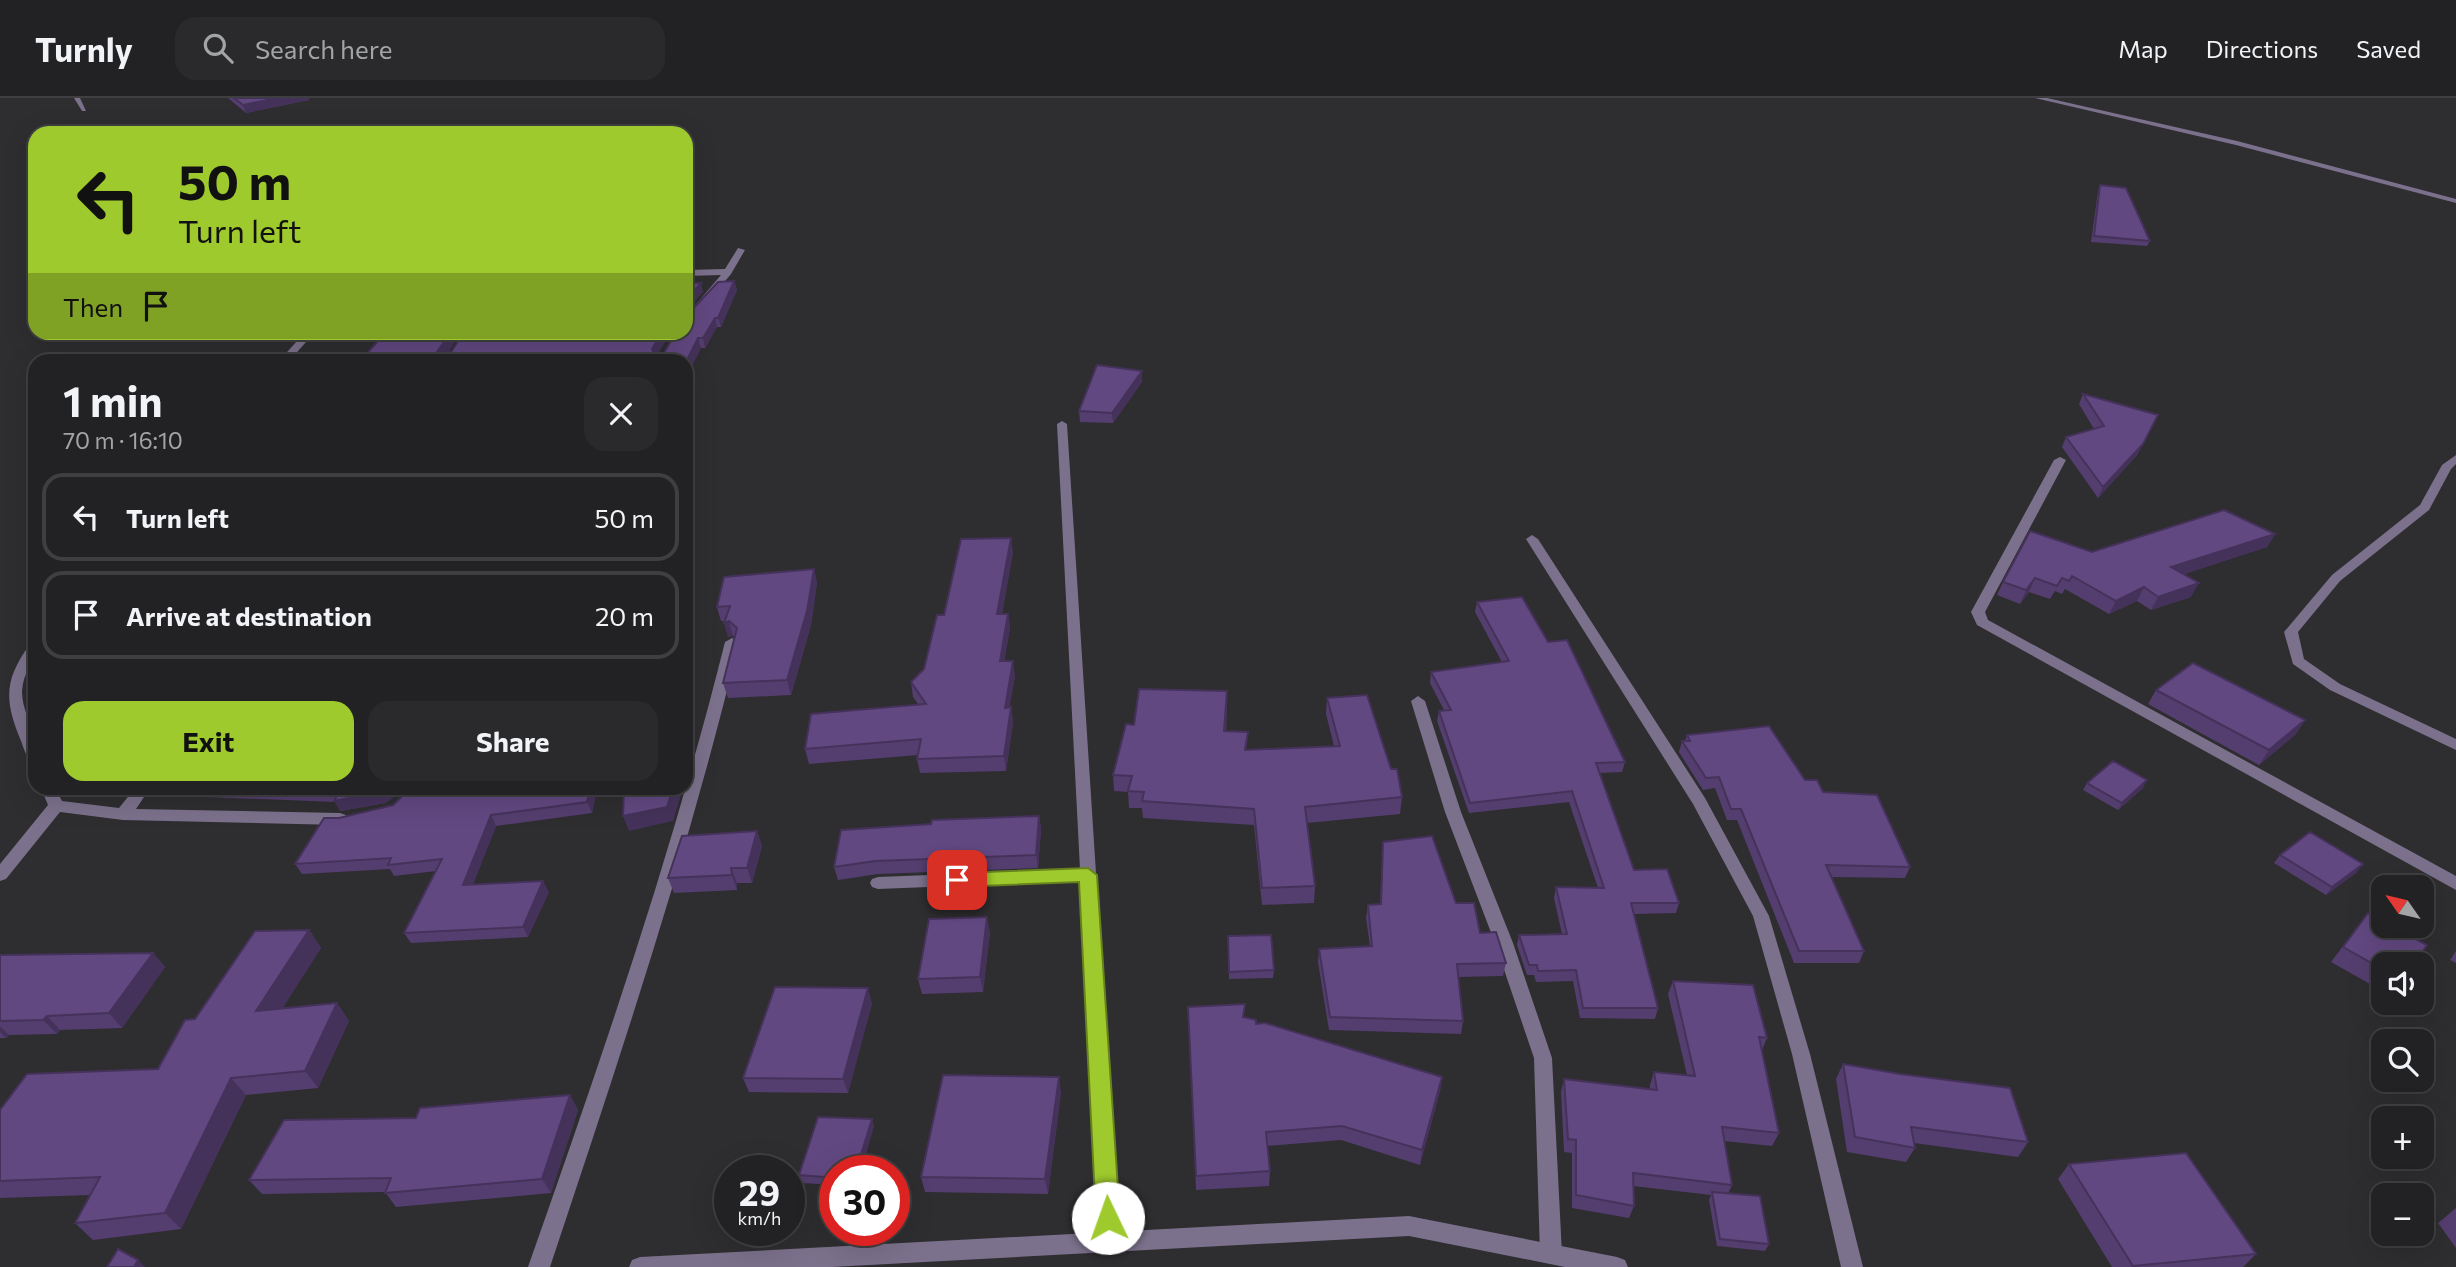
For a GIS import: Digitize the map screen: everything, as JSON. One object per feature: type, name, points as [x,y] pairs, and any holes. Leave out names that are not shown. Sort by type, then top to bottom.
[{"type":"street","points":[[77,98],[84,110]]},
{"type":"street","points":[[2038,98],[2236,143],[2456,201]]},
{"type":"street","points":[[693,312],[728,272],[741,250]]},
{"type":"street","points":[[693,272],[728,272]]},
{"type":"street","points":[[291,354],[304,340]]},
{"type":"street","points":[[1062,424],[1110,1245]]},
{"type":"street","points":[[2456,458],[2446,467],[2425,507],[2336,578],[2291,632],[2298,661],[2335,687],[2456,745]]},
{"type":"street","points":[[2060,460],[1978,612],[1982,622],[2456,884]]},
{"type":"street","points":[[1532,539],[1700,802],[1761,916],[1801,1054],[1852,1267]]},
{"type":"street","points":[[540,1267],[646,955],[704,761],[732,642]]},
{"type":"street","points":[[28,656],[20,666],[14,708],[28,741]]},
{"type":"street","points":[[1418,701],[1453,812],[1504,943],[1544,1058],[1552,1254]]},
{"type":"street","points":[[51,795],[56,806]]},
{"type":"street","points":[[123,814],[138,795]]},
{"type":"street","points":[[56,806],[123,814],[345,820],[357,817]]},
{"type":"street","points":[[0,875],[56,806]]},
{"type":"street","points":[[878,883],[1088,875]]},
{"type":"street","points":[[640,1267],[1110,1245],[1409,1226],[1617,1267]]},
{"type":"building","points":[[234,98],[277,98],[243,105]]},
{"type":"building","points":[[2100,185],[2126,188],[2150,241],[2094,236]]},
{"type":"building","points":[[734,281],[718,318],[715,318],[703,338],[698,338],[690,354],[366,354],[379,340],[445,340],[437,352],[451,352],[459,340],[657,340],[652,349],[654,353],[664,353],[671,340],[693,340],[693,309],[718,282]]},
{"type":"building","points":[[693,283],[701,283],[693,292]]},
{"type":"building","points":[[1097,365],[1142,371],[1112,413],[1079,411]]},
{"type":"building","points":[[2083,394],[2158,415],[2143,444],[2103,487],[2066,437],[2104,426]]},
{"type":"building","points":[[2224,510],[2275,534],[2171,567],[2199,583],[2158,597],[2144,587],[2116,601],[2072,576],[2069,581],[2062,578],[2057,586],[2035,578],[2026,590],[2003,582],[2030,531],[2092,552]]},
{"type":"building","points":[[1011,538],[997,614],[1008,614],[1000,661],[1013,661],[1005,708],[1011,707],[1004,756],[917,759],[921,739],[805,749],[811,714],[926,704],[911,682],[924,669],[937,615],[944,615],[961,539]]},
{"type":"building","points":[[814,569],[807,611],[787,680],[723,683],[737,628],[729,621],[724,623],[730,606],[717,607],[724,577]]},
{"type":"building","points":[[1522,597],[1548,642],[1567,640],[1625,762],[1596,763],[1634,870],[1667,869],[1679,903],[1631,903],[1658,1008],[1583,1008],[1576,970],[1538,971],[1537,965],[1529,965],[1519,935],[1567,934],[1556,887],[1604,888],[1572,791],[1470,803],[1439,711],[1451,710],[1431,672],[1509,661],[1477,602]]},
{"type":"building","points":[[2193,663],[2305,720],[2269,750],[2156,690]]},
{"type":"building","points":[[1139,689],[1227,691],[1224,731],[1248,732],[1245,750],[1340,746],[1327,698],[1367,695],[1391,769],[1397,769],[1402,797],[1305,807],[1315,886],[1262,888],[1254,809],[1142,801],[1144,792],[1128,791],[1132,776],[1113,775],[1126,724],[1134,725]]},
{"type":"building","points":[[1769,726],[1805,780],[1817,780],[1823,792],[1877,795],[1910,867],[1826,865],[1864,951],[1799,951],[1741,809],[1731,809],[1719,777],[1706,778],[1682,741],[1690,741],[1687,735]]},
{"type":"building","points":[[2113,761],[2147,780],[2122,803],[2087,783]]},
{"type":"building","points":[[337,795],[365,795],[334,801]]},
{"type":"building","points":[[404,795],[588,795],[587,802],[491,815],[463,885],[543,881],[523,927],[404,933],[442,859],[388,865],[391,858],[295,864],[324,818],[339,818],[393,805]]},
{"type":"building","points":[[624,795],[671,795],[667,807],[623,816]]},
{"type":"building","points":[[1039,816],[1036,855],[875,861],[834,867],[841,830],[931,824],[932,820]]},
{"type":"building","points":[[757,831],[747,868],[731,868],[732,875],[668,878],[682,836]]},
{"type":"building","points":[[2310,832],[2363,864],[2332,887],[2280,855]]},
{"type":"building","points":[[1432,836],[1456,903],[1474,903],[1480,933],[1496,932],[1506,963],[1457,964],[1463,1021],[1330,1017],[1319,949],[1372,946],[1368,905],[1381,904],[1383,842]]},
{"type":"building","points":[[2368,913],[2371,915],[2371,938],[2414,938],[2427,945],[2422,952],[2371,952],[2371,963],[2343,947]]},
{"type":"building","points":[[987,917],[980,977],[918,979],[929,919]]},
{"type":"building","points":[[309,930],[256,1011],[337,1003],[305,1071],[231,1078],[165,1213],[75,1223],[100,1177],[0,1181],[0,1110],[27,1074],[158,1069],[185,1020],[195,1019],[255,931]]},
{"type":"building","points":[[1271,935],[1274,970],[1229,972],[1228,936]]},
{"type":"building","points":[[153,953],[109,1013],[47,1016],[43,1020],[0,1021],[0,955]]},
{"type":"building","points":[[1673,981],[1753,985],[1767,1038],[1759,1037],[1779,1133],[1722,1127],[1732,1185],[1633,1173],[1634,1206],[1576,1195],[1576,1140],[1568,1139],[1564,1079],[1657,1090],[1654,1072],[1695,1076]]},
{"type":"building","points":[[775,987],[868,988],[843,1079],[743,1078]]},
{"type":"building","points":[[1245,1004],[1243,1017],[1256,1020],[1256,1024],[1265,1023],[1442,1077],[1422,1150],[1342,1126],[1266,1132],[1270,1171],[1196,1176],[1188,1007]]},
{"type":"building","points":[[1843,1064],[2010,1088],[2028,1142],[1911,1127],[1915,1148],[1855,1137]]},
{"type":"building","points":[[943,1075],[1059,1077],[1045,1179],[921,1177]]},
{"type":"building","points":[[570,1095],[542,1179],[385,1193],[391,1178],[249,1180],[284,1120],[416,1118],[420,1108]]},
{"type":"building","points":[[818,1117],[872,1119],[861,1155],[819,1155],[819,1177],[805,1176],[805,1157]]},
{"type":"building","points":[[2186,1153],[2256,1254],[2133,1266],[2069,1164]]},
{"type":"building","points":[[1712,1192],[1760,1196],[1769,1244],[1720,1239]]},
{"type":"building","points":[[118,1249],[138,1260],[134,1267],[107,1267]]},
{"type":"route","points":[[957,880],[1088,875],[1108,1218]]}]
